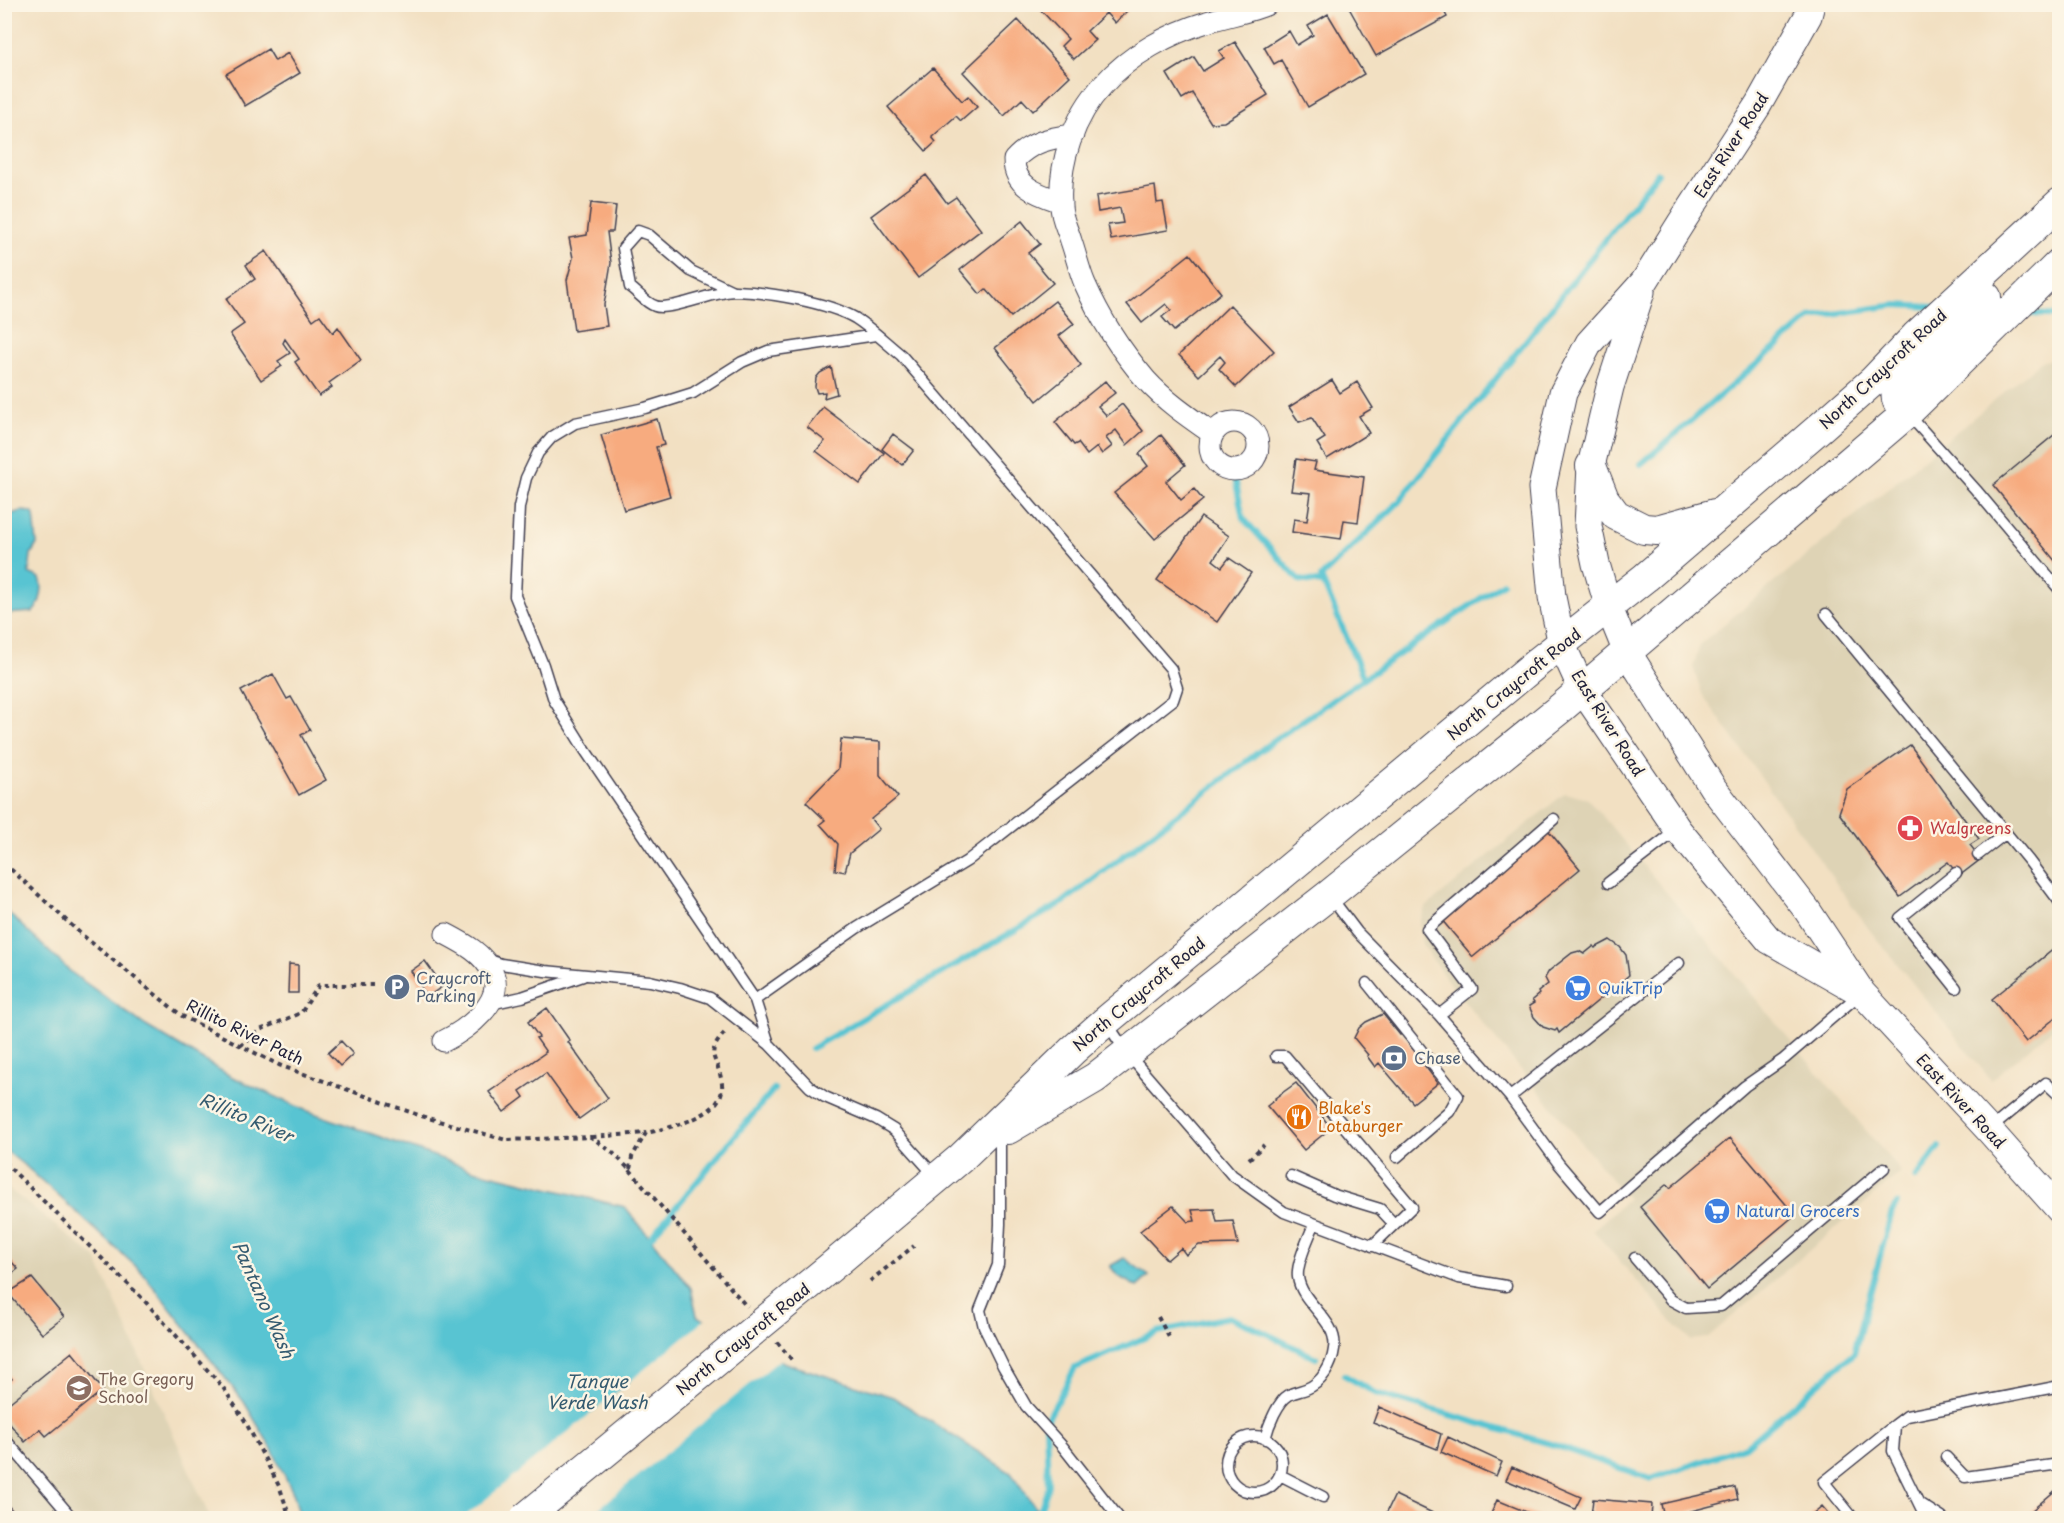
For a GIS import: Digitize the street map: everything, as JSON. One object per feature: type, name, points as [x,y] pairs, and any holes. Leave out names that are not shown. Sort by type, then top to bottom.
[{"type":"main road","name":"North Craycroft Road","points":[[525,1518],[937,1179],[1073,1050],[1264,888],[1724,512],[1873,381],[1916,336],[1978,292],[2010,250],[2060,202]]},
{"type":"main road","name":"North Craycroft Road","points":[[961,1158],[1095,1078],[1329,895],[1582,689],[1907,413],[2060,263]]},
{"type":"main road","points":[[1907,413],[1897,401],[1896,393],[1899,387],[1905,378],[1948,337],[1978,292]]},
{"type":"main road","points":[[1591,466],[1604,499],[1616,515],[1644,529],[1657,530],[1724,512]]},
{"type":"street","points":[[1213,434],[1186,416],[1147,380],[1110,331],[1085,284],[1061,208],[1061,181],[1067,149],[1082,115],[1103,85],[1131,60],[1158,42],[1206,22],[1252,11],[1268,4]]},
{"type":"street","name":"East River Road","points":[[1811,4],[1808,16],[1758,105],[1644,282],[1589,343],[1563,393],[1542,488],[1552,597],[1562,645],[1582,689],[1678,830],[1769,939],[1862,993]]},
{"type":"street","points":[[1061,202],[1031,190],[1014,170],[1014,159],[1021,151],[1046,139],[1073,135]]},
{"type":"street","name":"East River Road","points":[[1644,282],[1610,387],[1591,466],[1588,526],[1609,608],[1626,650],[1713,788],[1807,910],[1862,993],[2060,1210]]},
{"type":"street","points":[[444,1041],[464,1031],[490,1004],[495,987],[493,972],[481,957],[465,944],[446,934]]},
{"type":"lane","points":[[733,291],[691,271],[649,235],[638,231],[623,248],[630,287],[656,307],[672,307],[697,298],[733,291],[777,295],[816,303],[854,318],[876,335],[901,355],[1171,669],[1177,688],[1173,700],[968,861],[857,928],[755,1000]]},
{"type":"lane","points":[[768,1044],[755,1000],[585,750],[554,700],[543,665],[515,596],[519,507],[526,478],[538,453],[552,437],[575,423],[645,408],[693,393],[742,362],[768,351],[876,335]]},
{"type":"lane","points":[[1907,413],[1976,490],[2060,590]]},
{"type":"lane","points":[[1826,614],[2059,901]]},
{"type":"lane","points":[[1439,1015],[1472,989],[1427,929],[1554,819]]},
{"type":"lane","points":[[1608,883],[1678,830]]},
{"type":"lane","points":[[1978,855],[2006,833]]},
{"type":"lane","points":[[1956,873],[1900,918],[1956,988]]},
{"type":"lane","points":[[1329,895],[1358,932],[1439,1015],[1510,1097],[1559,1164],[1600,1212],[1745,1086],[1784,1059],[1862,993]]},
{"type":"lane","points":[[481,957],[512,965],[650,981],[710,998],[768,1044],[810,1087],[825,1097],[876,1119],[894,1130],[937,1179]]},
{"type":"lane","points":[[1510,1097],[1679,963]]},
{"type":"lane","points":[[490,1004],[522,997],[586,975]]},
{"type":"lane","points":[[1367,983],[1458,1096],[1449,1112],[1397,1157]]},
{"type":"lane","points":[[1106,1021],[1127,1053],[1232,1175],[1284,1212],[1459,1278],[1506,1286]]},
{"type":"lane","points":[[1276,1056],[1285,1056],[1412,1207],[1372,1246]]},
{"type":"lane","points":[[1989,1130],[2046,1083],[2060,1096]]},
{"type":"lane","points":[[1000,1134],[998,1265],[980,1310],[984,1327],[1026,1406],[1063,1447],[1119,1518]]},
{"type":"lane","points":[[1635,1258],[1671,1300],[1686,1308],[1721,1306],[1884,1168]]},
{"type":"lane","points":[[1291,1176],[1334,1195],[1380,1209],[1394,1224]]},
{"type":"lane","points":[[1265,1439],[1272,1417],[1288,1395],[1310,1388],[1329,1370],[1334,1349],[1335,1339],[1329,1327],[1305,1295],[1298,1279],[1298,1268],[1314,1224]]},
{"type":"lane","points":[[1853,1518],[1824,1482],[1907,1416],[2060,1386]]},
{"type":"lane","points":[[1895,1425],[1893,1451],[1926,1518]]},
{"type":"lane","points":[[1256,1436],[1265,1439],[1278,1450],[1282,1466],[1280,1475],[1269,1488],[1261,1492],[1242,1490],[1228,1476],[1227,1457],[1231,1448],[1246,1437],[1256,1436]]},
{"type":"lane","points":[[4,1438],[72,1518]]},
{"type":"lane","points":[[1946,1457],[1965,1477],[2060,1464]]},
{"type":"lane","points":[[1280,1475],[1323,1497]]},
{"type":"lane","points":[[1919,1504],[1942,1518]]},
{"type":"path","name":"Rillito River Path","points":[[4,863],[81,934],[182,1016],[279,1065],[421,1116],[506,1140],[646,1133],[677,1126],[706,1111],[716,1103],[721,1094],[722,1085],[712,1051],[715,1043],[737,1019]]},
{"type":"path","points":[[240,1046],[260,1030],[301,1013],[319,985],[373,985]]},
{"type":"path","points":[[630,1170],[633,1157],[646,1133]]},
{"type":"path","points":[[591,1137],[612,1152],[630,1170],[712,1266]]},
{"type":"path","points":[[1249,1159],[1264,1145]]},
{"type":"path","points":[[4,1162],[141,1298],[222,1386],[244,1421],[280,1488],[290,1518]]},
{"type":"path","points":[[870,1281],[914,1246]]},
{"type":"path","points":[[1158,1317],[1170,1339]]},
{"type":"shaded area","points":[[2059,359],[2059,1023],[1991,1080],[1868,928],[1702,694],[1693,667],[1700,644],[2043,360]]},
{"type":"shaded area","points":[[1565,793],[1588,799],[1901,1172],[1707,1338],[1691,1340],[1673,1323],[1593,1230],[1628,1199],[1447,980],[1422,944],[1420,922],[1425,908]]},
{"type":"shaded area","name":"The Gregory School","points":[[4,1185],[96,1258],[210,1518],[5,1518]]},
{"type":"water","points":[[21,511],[32,512],[34,515],[37,544],[31,554],[29,573],[40,578],[41,595],[33,612],[5,614],[5,516]]},
{"type":"water","points":[[4,909],[72,973],[146,1026],[230,1076],[305,1110],[473,1170],[625,1207],[691,1288],[697,1316],[785,1363],[893,1397],[1011,1473],[1043,1518],[300,1518],[294,1495],[272,1449],[244,1402],[141,1271],[5,1150]]},
{"type":"water","points":[[1124,1258],[1149,1276],[1137,1287],[1118,1276],[1110,1266]]},
{"type":"pier","points":[[707,1318],[782,1358],[587,1518],[463,1518]]},
{"type":"building","points":[[1035,4],[1125,4],[1129,9],[1115,23],[1106,13],[1087,31],[1095,40],[1074,59],[1061,46],[1068,39]]},
{"type":"building","points":[[1353,4],[1440,4],[1447,17],[1376,56],[1349,8],[1354,6]]},
{"type":"building","points":[[1328,14],[1364,74],[1308,107],[1281,60],[1274,64],[1264,47],[1289,31],[1297,45],[1313,35],[1308,26]]},
{"type":"building","points":[[1018,20],[1070,76],[1033,111],[1022,99],[1004,116],[963,72]]},
{"type":"building","points":[[1235,42],[1268,95],[1224,122],[1211,123],[1192,93],[1182,99],[1167,74],[1194,57],[1203,71],[1224,58],[1219,51]]},
{"type":"building","points":[[268,49],[275,61],[288,53],[300,73],[245,106],[226,74]]},
{"type":"building","points":[[933,68],[962,101],[968,96],[977,107],[961,121],[956,116],[932,137],[936,142],[926,151],[888,107]]},
{"type":"building","points":[[926,175],[947,203],[956,197],[981,230],[918,278],[871,216]]},
{"type":"building","points":[[1155,186],[1157,203],[1163,202],[1168,230],[1111,240],[1108,225],[1123,223],[1120,208],[1098,212],[1096,196]]},
{"type":"building","points":[[591,203],[616,206],[613,232],[607,232],[611,263],[604,305],[607,326],[574,331],[567,280],[573,258],[569,238],[587,235]]},
{"type":"building","points":[[1022,221],[1040,244],[1028,253],[1053,283],[1011,317],[986,289],[980,294],[960,270]]},
{"type":"building","points":[[266,251],[313,320],[320,315],[333,333],[338,327],[361,360],[329,383],[332,387],[319,396],[295,362],[299,359],[285,339],[283,343],[290,353],[278,361],[282,366],[261,380],[230,334],[244,324],[226,299],[255,279],[246,265]]},
{"type":"building","points":[[1190,254],[1221,293],[1174,331],[1162,317],[1171,310],[1166,304],[1142,323],[1127,304]]},
{"type":"building","points":[[1055,301],[1074,324],[1059,336],[1081,365],[1037,401],[995,348]]},
{"type":"building","points":[[1230,305],[1274,351],[1236,387],[1219,369],[1225,362],[1220,356],[1199,376],[1179,355]]},
{"type":"building","points":[[831,367],[837,394],[824,398],[825,392],[817,393],[816,378]]},
{"type":"building","points":[[1332,380],[1340,393],[1357,382],[1373,408],[1359,416],[1369,433],[1327,459],[1317,443],[1325,438],[1312,418],[1299,422],[1289,407]]},
{"type":"building","points":[[1105,381],[1115,393],[1098,406],[1107,416],[1122,404],[1143,431],[1127,445],[1116,430],[1106,438],[1112,446],[1102,454],[1097,447],[1087,455],[1078,443],[1074,445],[1055,422]]},
{"type":"building","points":[[823,407],[884,453],[860,484],[816,451],[825,441],[807,427]]},
{"type":"building","points":[[657,419],[664,445],[656,447],[670,496],[624,510],[601,435]]},
{"type":"building","points":[[2060,430],[2060,567],[1993,485]]},
{"type":"building","points":[[893,434],[914,450],[902,465],[882,449]]},
{"type":"building","points":[[1161,435],[1185,465],[1166,481],[1181,500],[1194,489],[1203,500],[1155,539],[1114,493],[1148,466],[1139,454]]},
{"type":"building","points":[[1296,459],[1316,462],[1314,470],[1364,477],[1358,522],[1344,520],[1341,539],[1292,532],[1294,519],[1307,521],[1311,493],[1291,491]]},
{"type":"building","points":[[1201,517],[1229,536],[1213,560],[1222,567],[1229,558],[1251,573],[1217,622],[1157,580]]},
{"type":"building","points":[[273,674],[287,699],[291,697],[310,730],[301,735],[326,780],[299,795],[241,691]]},
{"type":"building","points":[[841,739],[880,742],[880,775],[898,797],[871,819],[879,829],[850,853],[845,872],[835,870],[838,844],[820,824],[825,820],[806,802],[838,769]]},
{"type":"building","name":"Walgreens","points":[[1910,745],[1979,839],[1970,845],[1981,859],[1959,876],[1948,862],[1900,897],[1839,813],[1847,789]]},
{"type":"building","points":[[1548,830],[1580,869],[1473,957],[1441,919]]},
{"type":"building","name":"QuikTrip","points":[[1610,940],[1626,955],[1629,975],[1559,1033],[1557,1029],[1555,1031],[1543,1027],[1534,1017],[1529,1006],[1534,1003],[1532,1000],[1539,994],[1538,992],[1548,984],[1545,978],[1549,971],[1572,953],[1579,951],[1584,954],[1594,946],[1595,948]]},
{"type":"building","points":[[2060,944],[2060,1014],[2026,1042],[1992,999]]},
{"type":"building","points":[[425,961],[443,986],[427,997],[411,971]]},
{"type":"building","points":[[289,964],[298,965],[298,993],[288,993]]},
{"type":"building","points":[[547,1008],[608,1098],[579,1119],[546,1073],[520,1091],[524,1097],[504,1112],[489,1092],[546,1052],[528,1022]]},
{"type":"building","name":"Chase","points":[[1383,1014],[1400,1035],[1402,1034],[1409,1042],[1438,1083],[1413,1103],[1379,1063],[1375,1067],[1354,1038],[1359,1028],[1366,1022]]},
{"type":"building","points":[[341,1041],[353,1054],[340,1066],[328,1053]]},
{"type":"building","name":"Blake's Lotaburger","points":[[1296,1083],[1331,1128],[1304,1150],[1267,1106]]},
{"type":"building","name":"Natural Grocers","points":[[1730,1138],[1795,1215],[1707,1289],[1640,1207],[1667,1184],[1670,1188]]},
{"type":"building","points":[[1173,1206],[1188,1222],[1195,1221],[1192,1210],[1214,1209],[1217,1222],[1233,1221],[1238,1244],[1199,1245],[1186,1255],[1181,1248],[1167,1260],[1140,1231]]},
{"type":"building","points":[[4,1253],[18,1269],[4,1280]]},
{"type":"building","points":[[32,1278],[64,1317],[42,1334],[8,1293]]},
{"type":"building","points":[[72,1352],[103,1390],[46,1436],[40,1429],[25,1442],[4,1417],[4,1407]]},
{"type":"building","points":[[5,1370],[12,1379],[5,1385]]},
{"type":"building","points":[[1379,1407],[1441,1434],[1437,1449],[1373,1423]]},
{"type":"building","points":[[1448,1437],[1502,1462],[1496,1476],[1441,1452]]},
{"type":"building","points":[[1512,1467],[1581,1497],[1575,1509],[1506,1480]]},
{"type":"building","points":[[1735,1487],[1738,1499],[1664,1518],[1661,1504]]},
{"type":"building","points":[[2057,1489],[2060,1492],[2060,1518],[2023,1518]]},
{"type":"building","points":[[1395,1495],[1443,1518],[1384,1518]]},
{"type":"building","points":[[1593,1499],[1652,1504],[1651,1518],[1591,1516]]},
{"type":"building","points":[[1497,1500],[1541,1518],[1490,1516]]},
{"type":"building","points":[[4,1501],[19,1518],[4,1518]]},
{"type":"building","points":[[1822,1506],[1832,1518],[1810,1516]]},
{"type":"waterway","points":[[1364,679],[1321,577],[1398,503],[1658,173]]},
{"type":"waterway","points":[[1641,464],[1811,317],[1896,305],[1933,307]]},
{"type":"waterway","points":[[2021,313],[2060,316]]},
{"type":"waterway","points":[[1235,478],[1243,518],[1299,580],[1323,583]]},
{"type":"waterway","points":[[812,1048],[1062,903],[1273,741],[1503,583]]},
{"type":"waterway","points":[[646,1243],[774,1089]]},
{"type":"waterway","points":[[1916,1178],[1939,1147]]},
{"type":"waterway","points":[[1344,1375],[1375,1393],[1554,1445],[1651,1479],[1746,1446],[1854,1353],[1892,1212],[1897,1204]]},
{"type":"waterway","points":[[1027,1518],[1039,1513],[1048,1488],[1046,1422],[1075,1368],[1158,1332],[1229,1317],[1316,1358]]},
{"type":"place","name":"Walgreens","points":[[1910,828]]},
{"type":"place","name":"Craycroft Parking","points":[[397,987]]},
{"type":"place","name":"QuikTrip","points":[[1578,988]]},
{"type":"place","name":"Chase","points":[[1394,1058]]},
{"type":"place","name":"Blake's Lotaburger","points":[[1299,1117]]},
{"type":"place","name":"Natural Grocers","points":[[1717,1211]]},
{"type":"place","name":"The Gregory School","points":[[79,1388]]},
{"type":"water label","name":"Rillito River","points":[[246,1118]]},
{"type":"water label","name":"Pantano Wash","points":[[263,1300]]},
{"type":"water label","name":"Tanque Verde Wash","points":[[597,1392]]}]
